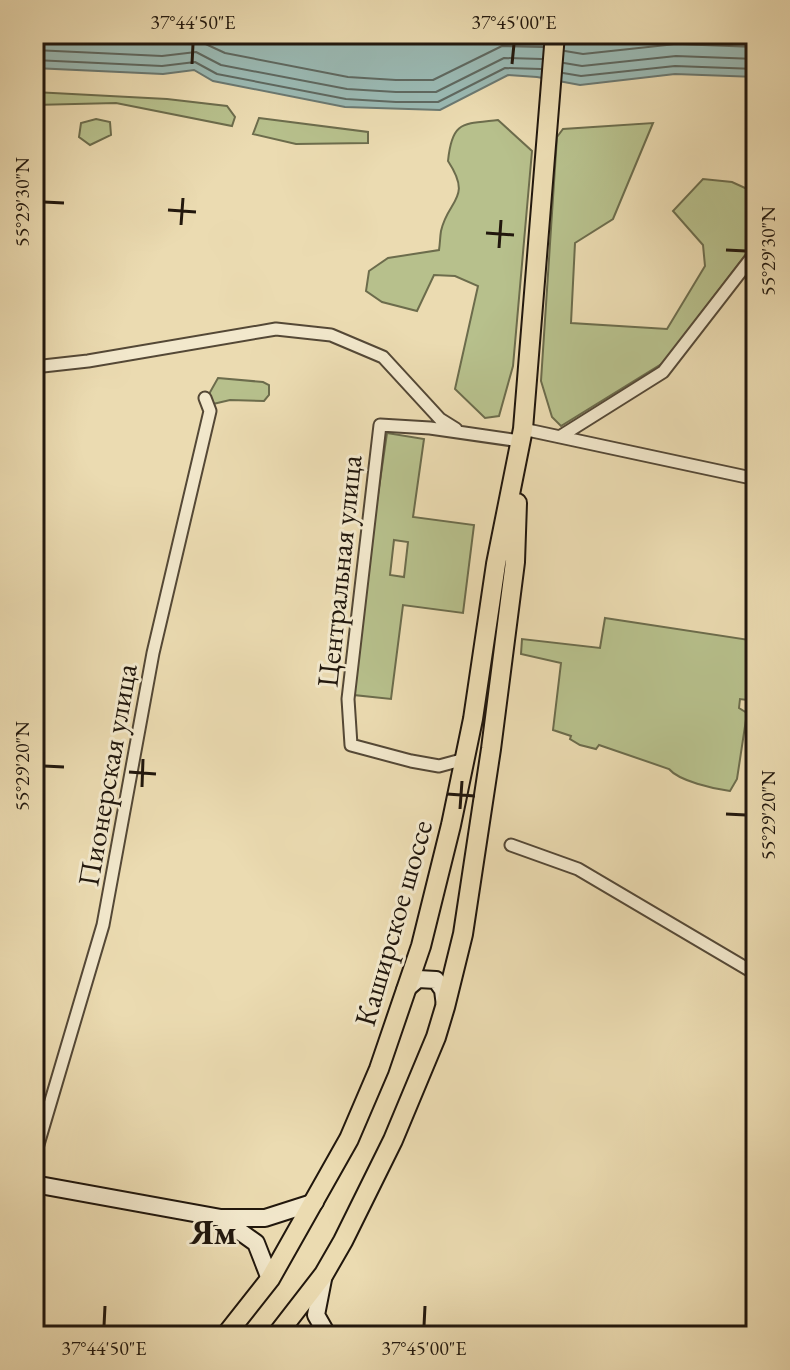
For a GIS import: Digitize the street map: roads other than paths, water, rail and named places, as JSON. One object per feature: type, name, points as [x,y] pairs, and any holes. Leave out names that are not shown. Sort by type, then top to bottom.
[{"type":"main road","name":"Каширское шоссе","points":[[276,1336],[324,1274],[393,1140],[436,1037],[463,934],[515,562],[521,435],[555,34]]},
{"type":"main road","name":"Каширское шоссе","points":[[225,1336],[270,1279],[349,1139],[379,1069],[421,946],[465,759],[521,435]]},
{"type":"street","points":[[561,436],[663,372],[756,252]]},
{"type":"street","points":[[34,367],[88,361],[276,329],[331,335],[383,357],[440,419],[463,433]]},
{"type":"street","name":"Пионерская улица","points":[[34,1158],[103,925],[153,653],[210,411],[205,398]]},
{"type":"street","name":"Центральная улица","points":[[465,759],[439,766],[351,745],[348,699],[380,425],[463,433],[561,436],[622,452],[756,479]]},
{"type":"street","points":[[511,845],[578,869],[756,974]]},
{"type":"street","points":[[405,990],[418,979],[436,980],[443,990],[445,1007]]},
{"type":"street","points":[[34,1184],[221,1218],[265,1218],[315,1202]]},
{"type":"street","points":[[221,1218],[256,1243],[270,1279]]},
{"type":"street","points":[[324,1274],[316,1315],[328,1336]]},
{"type":"water","points":[[34,34],[756,34],[756,77],[675,74],[580,85],[508,75],[440,110],[345,107],[213,81],[194,70],[163,74],[34,68]]},
{"type":"district","name":"Ям","points":[[213,1232]]}]
